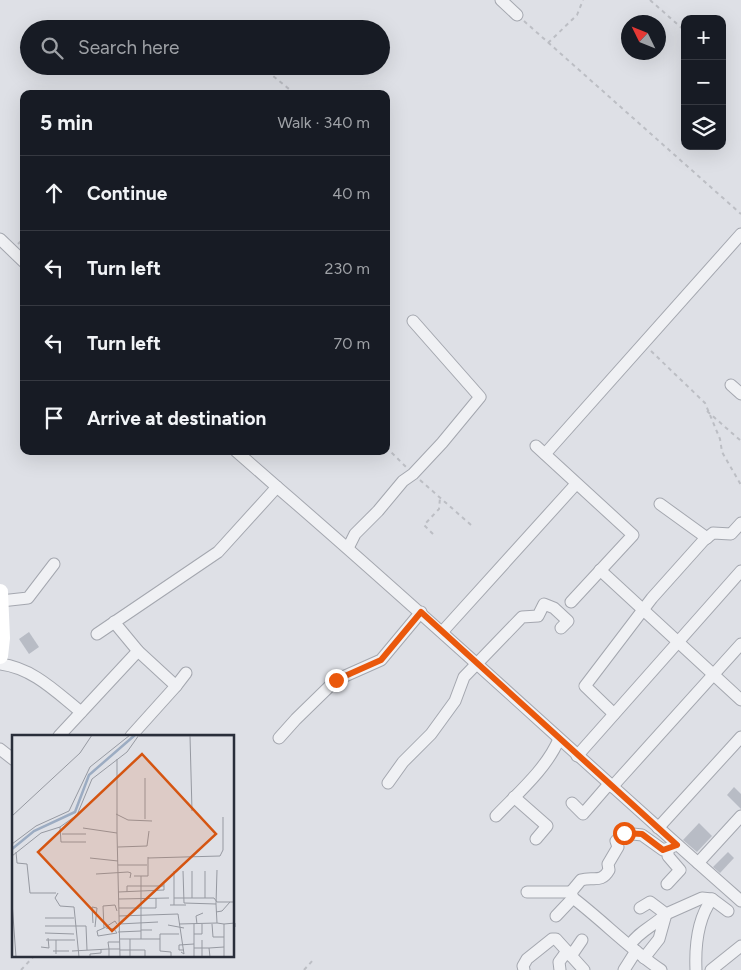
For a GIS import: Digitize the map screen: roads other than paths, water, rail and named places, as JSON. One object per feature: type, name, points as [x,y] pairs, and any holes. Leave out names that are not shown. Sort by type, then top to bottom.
[{"type":"street","points":[[501,0],[517,15]]},
{"type":"street","points":[[545,454],[741,234]]},
{"type":"street","points":[[0,239],[20,258]]},
{"type":"street","points":[[348,548],[355,534],[378,511],[403,481],[413,474],[480,397],[413,322]]},
{"type":"street","points":[[731,385],[741,394]]},
{"type":"street","points":[[536,446],[633,535],[572,602]]},
{"type":"street","points":[[241,455],[443,631],[558,739],[658,828],[673,848],[698,864],[740,898]]},
{"type":"street","points":[[443,631],[576,484]]},
{"type":"street","points":[[96,634],[218,552],[277,487]]},
{"type":"street","points":[[660,504],[706,538]]},
{"type":"street","points":[[614,714],[585,686],[644,610],[706,538],[713,534],[731,534],[741,523]]},
{"type":"street","points":[[0,656],[1,596],[28,598],[54,564]]},
{"type":"street","points":[[600,570],[741,700]]},
{"type":"street","points":[[577,756],[741,571]]},
{"type":"street","points":[[388,783],[403,762],[436,727],[455,702],[464,677],[522,617],[538,616],[544,604],[554,608],[568,621],[562,628]]},
{"type":"street","points":[[279,738],[336,680],[381,660],[421,612]]},
{"type":"street","points":[[114,622],[138,651],[176,686]]},
{"type":"street","points":[[572,803],[583,814],[741,644]]},
{"type":"street","points":[[60,735],[138,651]]},
{"type":"street","points":[[0,664],[12,665],[36,676],[81,712]]},
{"type":"street","points":[[132,735],[186,673]]},
{"type":"street","points":[[658,828],[741,737]]},
{"type":"street","points":[[496,816],[554,751],[558,739]]},
{"type":"street","points":[[0,749],[12,758]]},
{"type":"street","points":[[514,797],[547,826],[536,839]]},
{"type":"street","points":[[698,864],[741,816]]},
{"type":"street","points":[[556,916],[581,880],[596,881],[607,874],[609,870],[608,864],[618,847],[616,841],[624,833],[642,834],[663,850],[673,848]]},
{"type":"street","points":[[667,884],[680,870],[668,856],[673,848]]},
{"type":"street","points":[[527,892],[572,895],[636,952],[661,970]]},
{"type":"street","points":[[624,970],[636,952],[640,932],[658,922],[666,914],[702,898],[712,899],[728,911]]},
{"type":"street","points":[[696,970],[696,956],[701,924],[706,907],[712,899]]},
{"type":"street","points":[[640,908],[650,902],[666,914]]},
{"type":"street","points":[[636,952],[659,939],[666,914]]},
{"type":"street","points":[[524,970],[527,959],[552,939],[556,939],[584,970]]},
{"type":"street","points":[[560,970],[559,962],[582,940]]},
{"type":"street","points":[[711,970],[728,954],[741,946]]}]
